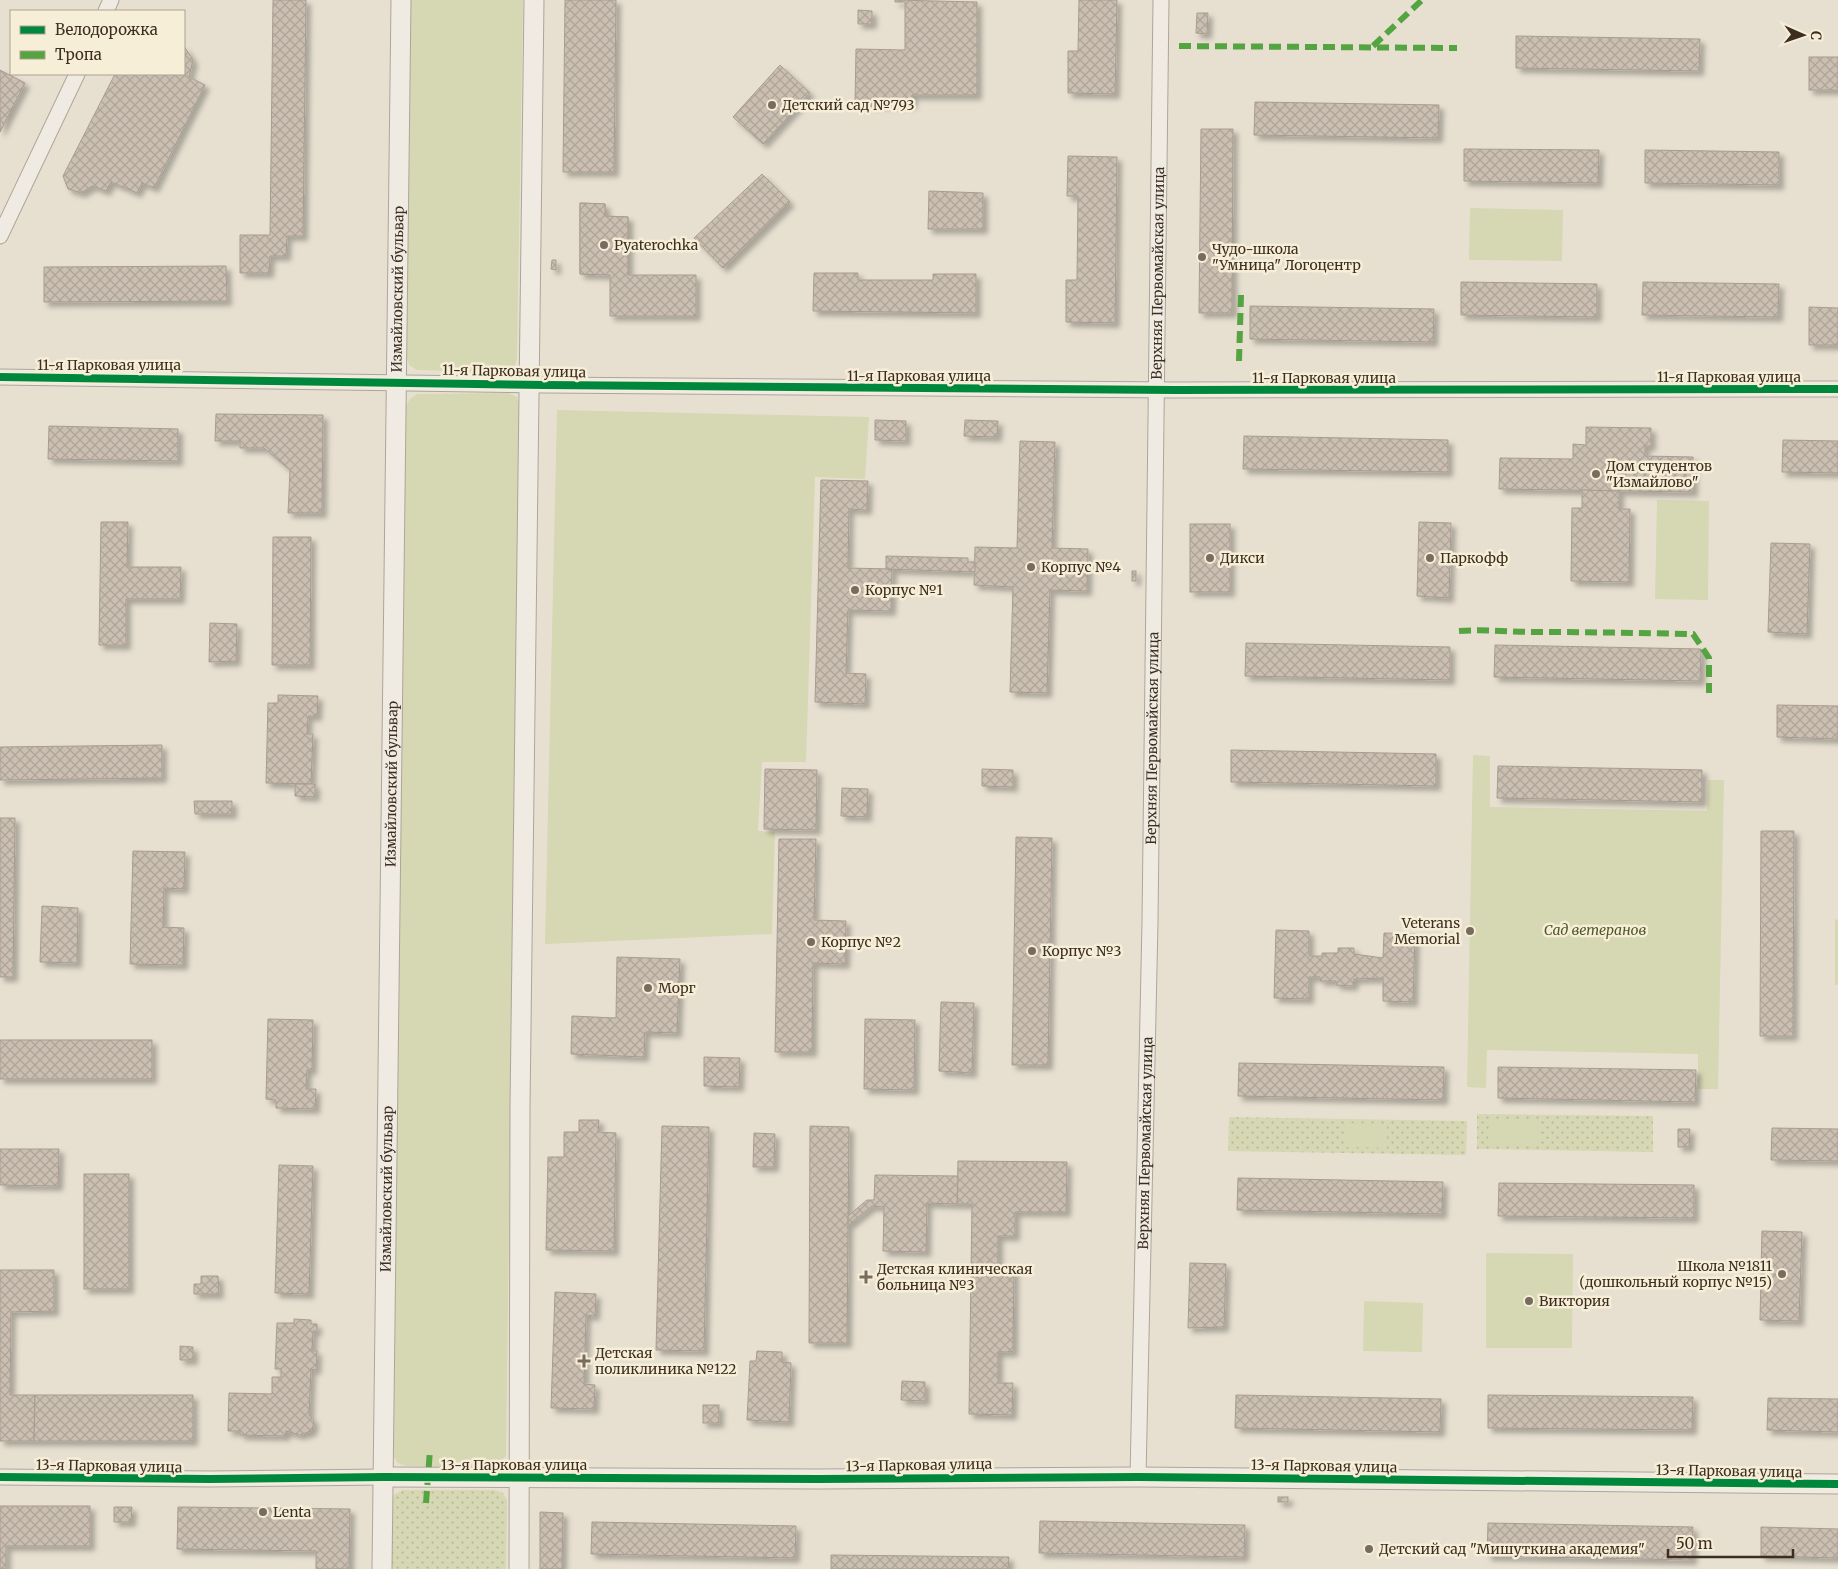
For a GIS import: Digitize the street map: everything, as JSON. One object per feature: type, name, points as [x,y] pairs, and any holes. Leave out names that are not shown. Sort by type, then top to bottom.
[{"type":"street","name":"Измайловский бульвар","points":[[382,1569],[401,0]]},
{"type":"street","points":[[519,1569],[520,1107],[534,0]]},
{"type":"street","name":"Верхняя Первомайская улица","points":[[1138,1476],[1150,903],[1161,0]]},
{"type":"street","points":[[0,236],[77,75]]},
{"type":"street","name":"11-я Парковая улица","points":[[0,377],[529,384],[1155,389],[1838,390]]},
{"type":"street","name":"13-я Парковая улица","points":[[0,1477],[210,1480],[384,1477],[1138,1476],[1838,1484]]},
{"type":"green space","points":[[411,0],[523,0],[517,358],[514,368],[504,372],[417,370],[409,365],[406,354]]},
{"type":"green space","points":[[1470,208],[1563,210],[1562,261],[1469,260]]},
{"type":"green space","points":[[509,393],[517,397],[520,407],[506,1456],[492,1468],[406,1466],[398,1463],[393,1456],[405,407],[410,399],[417,394]]},
{"type":"green space","points":[[557,410],[869,417],[865,479],[815,477],[806,762],[762,762],[758,831],[775,832],[772,934],[545,944]]},
{"type":"green space","points":[[1657,500],[1709,501],[1708,600],[1655,599]]},
{"type":"green space","name":"Сад ветеранов","points":[[1473,755],[1490,756],[1490,807],[1707,811],[1708,780],[1724,780],[1718,1089],[1698,1089],[1698,1054],[1487,1050],[1486,1088],[1467,1087]]},
{"type":"green space","points":[[1838,919],[1838,985],[1835,985],[1835,920]]},
{"type":"green space","points":[[1477,1114],[1653,1116],[1653,1152],[1477,1149]]},
{"type":"green space","points":[[1229,1117],[1467,1121],[1466,1155],[1228,1151]]},
{"type":"green space","points":[[1489,1119],[1541,1119],[1540,1145],[1488,1144]]},
{"type":"green space","points":[[1345,1123],[1387,1124],[1387,1148],[1344,1147]]},
{"type":"green space","name":"Виктория","points":[[1486,1253],[1573,1254],[1572,1348],[1486,1348]]},
{"type":"green space","points":[[1364,1301],[1423,1303],[1422,1352],[1363,1351]]},
{"type":"green space","points":[[403,1490],[494,1490],[503,1493],[507,1500],[506,1569],[390,1569],[390,1500],[395,1494]]},
{"type":"building","points":[[273,0],[306,0],[303,236],[287,236],[286,256],[270,256],[269,273],[240,273],[240,235],[270,235]]},
{"type":"building","points":[[565,0],[616,0],[614,172],[563,172]]},
{"type":"building","points":[[895,0],[977,2],[977,95],[912,95],[912,104],[855,104],[856,49],[905,50],[905,2],[895,2]]},
{"type":"building","points":[[1079,0],[1117,0],[1115,94],[1068,93],[1068,51],[1078,51]]},
{"type":"building","points":[[858,10],[872,11],[872,24],[858,24]]},
{"type":"building","points":[[1197,13],[1208,13],[1207,34],[1196,33]]},
{"type":"building","points":[[1516,36],[1700,39],[1699,71],[1516,68]]},
{"type":"building","points":[[185,48],[193,60],[189,77],[205,85],[154,188],[142,183],[137,193],[111,182],[106,191],[92,186],[81,193],[68,189],[63,176],[114,75],[185,75]]},
{"type":"building","points":[[1809,57],[1838,57],[1838,90],[1809,90]]},
{"type":"building","name":"Детский сад №793","points":[[780,65],[810,93],[763,144],[733,117]]},
{"type":"building","points":[[0,70],[25,83],[0,132]]},
{"type":"building","points":[[1255,102],[1439,105],[1438,138],[1254,135]]},
{"type":"building","points":[[1201,129],[1233,129],[1232,313],[1199,313]]},
{"type":"building","points":[[1464,149],[1599,150],[1598,183],[1464,181]]},
{"type":"building","points":[[1645,150],[1779,152],[1779,185],[1645,183]]},
{"type":"building","points":[[1068,156],[1117,157],[1115,323],[1066,322],[1066,280],[1077,280],[1078,196],[1067,196]]},
{"type":"building","points":[[762,174],[790,202],[723,268],[694,238]]},
{"type":"building","points":[[929,191],[983,193],[983,229],[928,229]]},
{"type":"building","name":"Pyaterochka","points":[[580,203],[605,204],[605,216],[628,217],[628,275],[580,274]]},
{"type":"building","points":[[580,203],[605,204],[605,216],[628,217],[628,275],[696,275],[696,316],[610,316],[610,275],[580,274]]},
{"type":"building","points":[[552,260],[556,260],[556,270],[551,269]]},
{"type":"building","points":[[226,266],[227,301],[44,302],[44,267]]},
{"type":"building","points":[[814,273],[858,273],[858,280],[933,280],[933,274],[976,274],[976,313],[813,311]]},
{"type":"building","points":[[1461,282],[1597,284],[1597,317],[1461,315]]},
{"type":"building","points":[[1643,282],[1779,284],[1778,317],[1642,315]]},
{"type":"building","points":[[1250,306],[1434,309],[1433,342],[1250,339]]},
{"type":"building","points":[[1809,307],[1838,308],[1838,345],[1809,345]]},
{"type":"building","points":[[216,414],[323,415],[322,513],[288,513],[290,470],[264,448],[240,448],[240,441],[215,441]]},
{"type":"building","points":[[875,420],[906,421],[906,441],[875,440]]},
{"type":"building","points":[[965,420],[998,421],[997,437],[964,436]]},
{"type":"building","points":[[49,426],[178,429],[178,461],[48,459]]},
{"type":"building","name":"Дом студентов \"Измайлово\"","points":[[1586,427],[1651,428],[1651,446],[1645,446],[1645,456],[1693,457],[1693,492],[1499,489],[1500,458],[1573,459],[1573,444],[1586,445]]},
{"type":"building","points":[[1244,436],[1448,440],[1448,472],[1243,469]]},
{"type":"building","points":[[1783,440],[1838,441],[1838,473],[1782,472]]},
{"type":"building","name":"Корпус №4","points":[[1020,441],[1055,442],[1052,548],[1088,549],[1087,591],[1050,590],[1047,693],[1010,692],[1013,587],[974,585],[975,547],[1017,548]]},
{"type":"building","name":"Корпус №1","points":[[821,480],[868,481],[867,510],[849,509],[848,568],[892,569],[891,611],[848,610],[846,673],[866,674],[865,704],[815,702]]},
{"type":"building","points":[[1582,490],[1619,491],[1619,509],[1630,509],[1629,582],[1571,581],[1572,508],[1582,508]]},
{"type":"building","points":[[101,522],[128,522],[127,567],[181,567],[180,599],[126,599],[126,645],[99,645]]},
{"type":"building","points":[[1419,522],[1451,523],[1449,598],[1417,596]]},
{"type":"building","name":"Дикси","points":[[1190,524],[1230,524],[1230,592],[1190,592]]},
{"type":"building","points":[[273,537],[311,537],[310,665],[272,665]]},
{"type":"building","points":[[1771,543],[1810,544],[1807,634],[1768,632]]},
{"type":"building","points":[[886,556],[968,558],[968,562],[975,562],[975,572],[886,569]]},
{"type":"building","points":[[1132,571],[1136,571],[1136,581],[1132,581]]},
{"type":"building","points":[[210,623],[237,624],[236,661],[209,662]]},
{"type":"building","points":[[1246,643],[1450,647],[1450,680],[1245,676]]},
{"type":"building","points":[[1495,645],[1701,649],[1700,681],[1494,677]]},
{"type":"building","points":[[278,695],[318,696],[317,716],[308,716],[307,734],[313,734],[311,784],[266,783],[268,703],[278,703]]},
{"type":"building","points":[[1777,705],[1838,706],[1838,739],[1777,737]]},
{"type":"building","points":[[162,745],[162,778],[0,780],[0,747]]},
{"type":"building","points":[[1231,750],[1436,754],[1436,786],[1231,782]]},
{"type":"building","points":[[1498,766],[1702,770],[1702,802],[1497,798]]},
{"type":"building","points":[[765,769],[817,770],[816,830],[764,829]]},
{"type":"building","points":[[982,769],[1013,770],[1013,787],[982,786]]},
{"type":"building","points":[[295,784],[315,784],[315,797],[295,796]]},
{"type":"building","points":[[842,788],[868,789],[867,817],[841,816]]},
{"type":"building","points":[[194,801],[232,801],[232,814],[195,814]]},
{"type":"building","points":[[0,818],[15,818],[13,977],[0,977]]},
{"type":"building","points":[[1761,831],[1794,831],[1793,1036],[1760,1036]]},
{"type":"building","name":"Корпус №3","points":[[1016,837],[1052,838],[1048,1065],[1012,1065]]},
{"type":"building","name":"Корпус №2","points":[[779,839],[816,839],[814,920],[846,921],[845,964],[813,963],[812,1052],[775,1052]]},
{"type":"building","points":[[133,851],[185,852],[184,889],[164,888],[163,927],[184,928],[183,965],[130,964]]},
{"type":"building","points":[[42,906],[78,908],[77,963],[40,962]]},
{"type":"building","points":[[1276,930],[1309,931],[1309,956],[1322,956],[1322,953],[1338,953],[1338,948],[1354,948],[1354,954],[1383,958],[1384,933],[1415,934],[1413,1002],[1383,1001],[1383,978],[1354,979],[1353,986],[1336,985],[1336,981],[1320,981],[1320,977],[1309,977],[1309,999],[1274,998]]},
{"type":"building","name":"Морг","points":[[617,957],[680,959],[677,1033],[645,1032],[644,1057],[571,1054],[572,1016],[616,1018]]},
{"type":"building","points":[[941,1002],[974,1003],[972,1073],[939,1071]]},
{"type":"building","points":[[268,1019],[313,1020],[312,1070],[307,1070],[306,1089],[316,1089],[315,1109],[276,1108],[276,1100],[266,1099]]},
{"type":"building","points":[[865,1019],[915,1020],[914,1090],[864,1089]]},
{"type":"building","points":[[0,1040],[152,1040],[152,1079],[0,1079]]},
{"type":"building","points":[[704,1057],[740,1058],[739,1087],[704,1086]]},
{"type":"building","points":[[1239,1063],[1444,1067],[1443,1100],[1238,1096]]},
{"type":"building","points":[[1498,1067],[1696,1070],[1695,1102],[1498,1098]]},
{"type":"building","points":[[579,1120],[599,1120],[598,1132],[616,1133],[614,1251],[546,1250],[548,1157],[564,1157],[564,1132],[579,1132]]},
{"type":"building","points":[[662,1126],[709,1127],[704,1351],[656,1350]]},
{"type":"building","points":[[810,1126],[849,1127],[847,1343],[809,1343]]},
{"type":"building","points":[[1772,1128],[1838,1129],[1838,1161],[1771,1160]]},
{"type":"building","points":[[1678,1129],[1690,1129],[1689,1147],[1678,1147]]},
{"type":"building","points":[[754,1133],[775,1134],[774,1167],[753,1167]]},
{"type":"building","points":[[0,1149],[59,1149],[58,1186],[0,1185]]},
{"type":"building","points":[[958,1161],[1067,1162],[1066,1212],[1015,1212],[1015,1236],[998,1236],[998,1265],[1014,1265],[1013,1352],[998,1352],[998,1383],[1013,1383],[1012,1415],[969,1414],[972,1204],[957,1204]]},
{"type":"building","points":[[279,1165],[313,1166],[309,1294],[275,1293]]},
{"type":"building","points":[[84,1174],[129,1174],[129,1289],[84,1289]]},
{"type":"building","points":[[875,1175],[958,1176],[957,1204],[927,1203],[926,1252],[883,1251],[884,1207],[872,1206],[848,1225],[848,1216],[867,1200],[874,1200]]},
{"type":"building","points":[[1238,1178],[1443,1182],[1442,1214],[1237,1210]]},
{"type":"building","points":[[1499,1183],[1694,1185],[1694,1218],[1498,1216]]},
{"type":"building","points":[[1762,1231],[1802,1232],[1799,1321],[1760,1320]]},
{"type":"building","points":[[1190,1263],[1226,1264],[1224,1327],[1188,1328]]},
{"type":"building","points":[[0,1270],[54,1270],[54,1311],[11,1312],[10,1395],[35,1395],[34,1441],[0,1441]]},
{"type":"building","points":[[201,1276],[218,1276],[219,1294],[194,1294],[194,1284],[201,1284]]},
{"type":"building","name":"Детская поликлиника №122","points":[[555,1292],[596,1294],[595,1316],[586,1315],[584,1384],[595,1385],[594,1409],[551,1408]]},
{"type":"building","points":[[294,1319],[311,1320],[311,1324],[317,1324],[317,1331],[313,1331],[312,1351],[317,1351],[316,1370],[311,1369],[309,1415],[314,1421],[312,1431],[299,1435],[286,1431],[285,1436],[240,1435],[240,1431],[228,1431],[229,1393],[272,1394],[272,1377],[281,1377],[281,1369],[275,1369],[277,1323],[294,1323]]},
{"type":"building","points":[[180,1346],[193,1347],[193,1360],[180,1360]]},
{"type":"building","points":[[757,1351],[782,1352],[782,1362],[791,1363],[789,1422],[747,1420],[750,1361],[756,1361]]},
{"type":"building","points":[[902,1381],[925,1382],[925,1401],[901,1400]]},
{"type":"building","points":[[35,1395],[193,1395],[193,1441],[34,1441]]},
{"type":"building","points":[[1236,1395],[1441,1399],[1440,1432],[1235,1428]]},
{"type":"building","points":[[1488,1395],[1693,1397],[1692,1430],[1488,1428]]},
{"type":"building","points":[[1768,1398],[1838,1399],[1838,1432],[1767,1430]]},
{"type":"building","points":[[703,1405],[719,1405],[719,1423],[703,1423]]},
{"type":"building","points":[[1278,1497],[1288,1497],[1288,1502],[1278,1502]]},
{"type":"building","points":[[0,1506],[90,1506],[90,1546],[6,1546],[6,1569],[0,1569]]},
{"type":"building","points":[[114,1507],[132,1507],[131,1522],[114,1522]]},
{"type":"building","points":[[178,1507],[350,1509],[349,1569],[316,1569],[316,1551],[177,1549]]},
{"type":"building","points":[[540,1512],[563,1513],[562,1569],[540,1569]]},
{"type":"building","points":[[1040,1521],[1245,1525],[1244,1557],[1039,1553]]},
{"type":"building","points":[[592,1522],[796,1526],[795,1558],[591,1554]]},
{"type":"building","points":[[1488,1523],[1693,1527],[1692,1560],[1487,1556]]},
{"type":"building","points":[[1761,1527],[1838,1529],[1838,1558],[1761,1556]]},
{"type":"building","points":[[831,1555],[1009,1557],[1008,1569],[831,1569]]},
{"type":"marked path","points":[[1373,46],[1422,0]]},
{"type":"marked path","points":[[1179,46],[1457,48]]},
{"type":"marked path","points":[[1239,361],[1241,295]]},
{"type":"marked path","points":[[1459,631],[1693,634],[1709,658],[1709,693]]},
{"type":"marked path","points":[[426,1503],[430,1450]]},
{"type":"cycle path","points":[[0,377],[545,385],[1176,390],[1838,389]]},
{"type":"cycle path","points":[[0,1477],[210,1479],[383,1477],[818,1479],[1138,1477],[1838,1484]]},
{"type":"place","name":"Детский сад №793","points":[[772,105]]},
{"type":"place","name":"Pyaterochka","points":[[604,245]]},
{"type":"place","name":"Чудо-школа \"Умница\" Логоцентр","points":[[1202,257]]},
{"type":"place","name":"Дом студентов \"Измайлово\"","points":[[1596,474]]},
{"type":"place","name":"Дикси","points":[[1210,558]]},
{"type":"place","name":"Паркофф","points":[[1430,558]]},
{"type":"place","name":"Корпус №4","points":[[1031,567]]},
{"type":"place","name":"Корпус №1","points":[[855,590]]},
{"type":"place","name":"Veterans Memorial","points":[[1470,931]]},
{"type":"place","name":"Корпус №2","points":[[811,942]]},
{"type":"place","name":"Корпус №3","points":[[1032,951]]},
{"type":"place","name":"Морг","points":[[648,988]]},
{"type":"place","name":"Школа №1811 (дошкольный корпус №15)","points":[[1782,1274]]},
{"type":"place","name":"Детская клиническая больница №3","points":[[866,1277]]},
{"type":"place","name":"Виктория","points":[[1529,1301]]},
{"type":"place","name":"Детская поликлиника №122","points":[[584,1361]]},
{"type":"place","name":"Lenta","points":[[263,1512]]},
{"type":"place","name":"Детский сад \"Мишуткина академия\"","points":[[1369,1549]]}]
